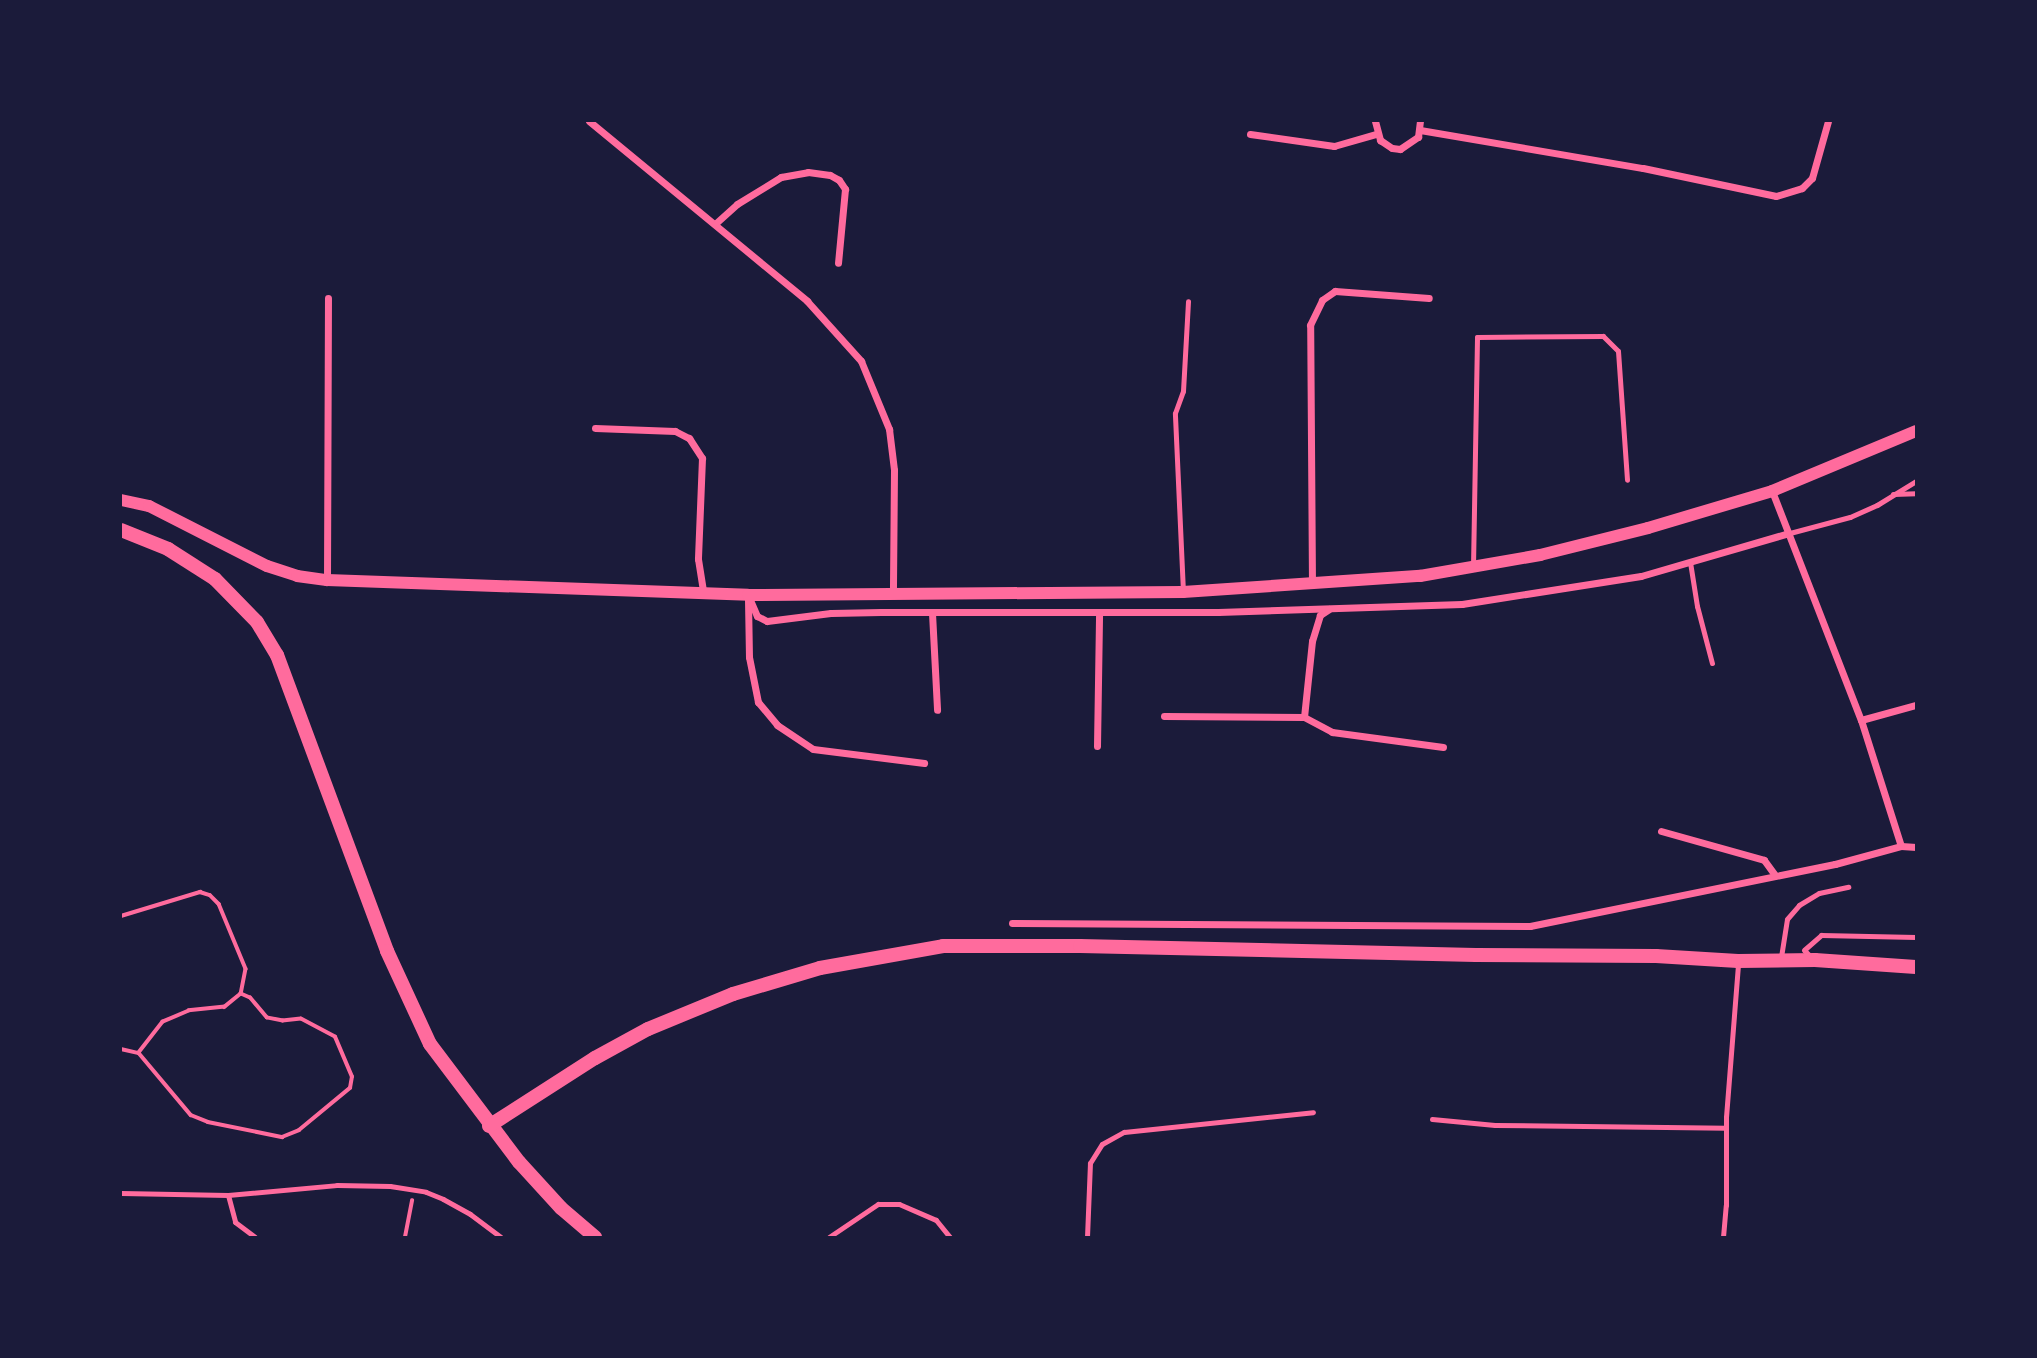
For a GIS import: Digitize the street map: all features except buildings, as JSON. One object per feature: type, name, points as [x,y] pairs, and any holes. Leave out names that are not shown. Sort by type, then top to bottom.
[{"type":"main road","points":[[121,530],[168,549],[215,579],[257,622],[277,655],[296,701],[402,986],[430,1044],[489,1126],[561,1208],[595,1237]]},
{"type":"main road","points":[[489,1126],[575,1069],[648,1029],[765,983],[906,951],[943,946],[1657,956],[1738,961],[1815,960],[1916,967]]},
{"type":"street","points":[[589,121],[716,223],[807,301],[861,361],[889,429],[894,470],[893,595]]},
{"type":"street","points":[[1375,121],[1376,134],[1385,145],[1399,149],[1413,142],[1420,130],[1420,121]]},
{"type":"street","points":[[1420,130],[1643,168],[1776,196],[1802,188],[1812,178],[1828,121]]},
{"type":"street","points":[[1250,134],[1334,146],[1376,134]]},
{"type":"street","points":[[716,223],[737,204],[781,177],[808,172],[830,175],[839,180],[845,189],[838,263]]},
{"type":"street","points":[[1312,586],[1310,325],[1322,300],[1335,291],[1429,298]]},
{"type":"street","points":[[327,580],[328,298]]},
{"type":"street","points":[[595,428],[675,431],[689,438],[702,458],[698,559],[703,592]]},
{"type":"street","points":[[121,500],[149,506],[221,540],[267,566],[298,576],[327,580],[748,595],[1183,592],[1312,586],[1420,576],[1540,555],[1647,528],[1772,491],[1916,431]]},
{"type":"street","points":[[1772,491],[1786,534],[1861,720],[1900,846]]},
{"type":"street","points":[[748,595],[757,616],[763,621],[831,613],[1329,608],[1496,601],[1642,576],[1786,534]]},
{"type":"street","points":[[748,595],[749,657],[758,702],[777,725],[813,749],[924,763]]},
{"type":"street","points":[[1304,717],[1312,641],[1320,615],[1329,608]]},
{"type":"street","points":[[1097,746],[1099,612]]},
{"type":"street","points":[[932,613],[937,710]]},
{"type":"street","points":[[1861,720],[1916,705]]},
{"type":"street","points":[[1164,716],[1304,717],[1332,732],[1443,747]]},
{"type":"street","points":[[1661,831],[1764,860],[1775,874]]},
{"type":"street","points":[[1012,923],[1530,926],[1775,874],[1835,864],[1900,846],[1916,847]]},
{"type":"lane","points":[[1183,592],[1175,413],[1183,391],[1188,301]]},
{"type":"lane","points":[[1473,567],[1477,337],[1603,336],[1618,351],[1628,480]]},
{"type":"lane","points":[[1786,534],[1850,517],[1916,481]]},
{"type":"lane","points":[[1893,494],[1916,493]]},
{"type":"lane","points":[[1690,562],[1697,606],[1712,663]]},
{"type":"lane","points":[[1781,961],[1783,932],[1791,914],[1819,893],[1848,887]]},
{"type":"lane","points":[[1815,960],[1804,950],[1821,935],[1916,937]]},
{"type":"lane","points":[[1723,1237],[1726,1205],[1726,1128],[1738,961]]},
{"type":"lane","points":[[1087,1237],[1090,1163],[1102,1144],[1124,1132],[1313,1112]]},
{"type":"lane","points":[[1432,1119],[1495,1125],[1726,1128]]},
{"type":"lane","points":[[121,1194],[228,1195],[337,1185],[415,1189],[443,1199],[470,1214],[500,1237]]},
{"type":"lane","points":[[228,1195],[235,1222],[255,1237]]},
{"type":"lane","points":[[829,1237],[878,1204],[920,1210],[936,1220],[950,1237]]},
{"type":"path","points":[[121,916],[200,892],[210,895],[219,904],[246,969],[241,994],[225,1007],[190,1011],[163,1022],[139,1052]]},
{"type":"path","points":[[121,1049],[139,1052],[191,1115],[208,1122],[282,1137],[299,1130],[349,1088],[352,1077],[344,1057],[335,1037],[300,1019],[283,1021],[267,1018],[250,998],[241,994]]},
{"type":"path","points":[[405,1237],[415,1189]]}]
